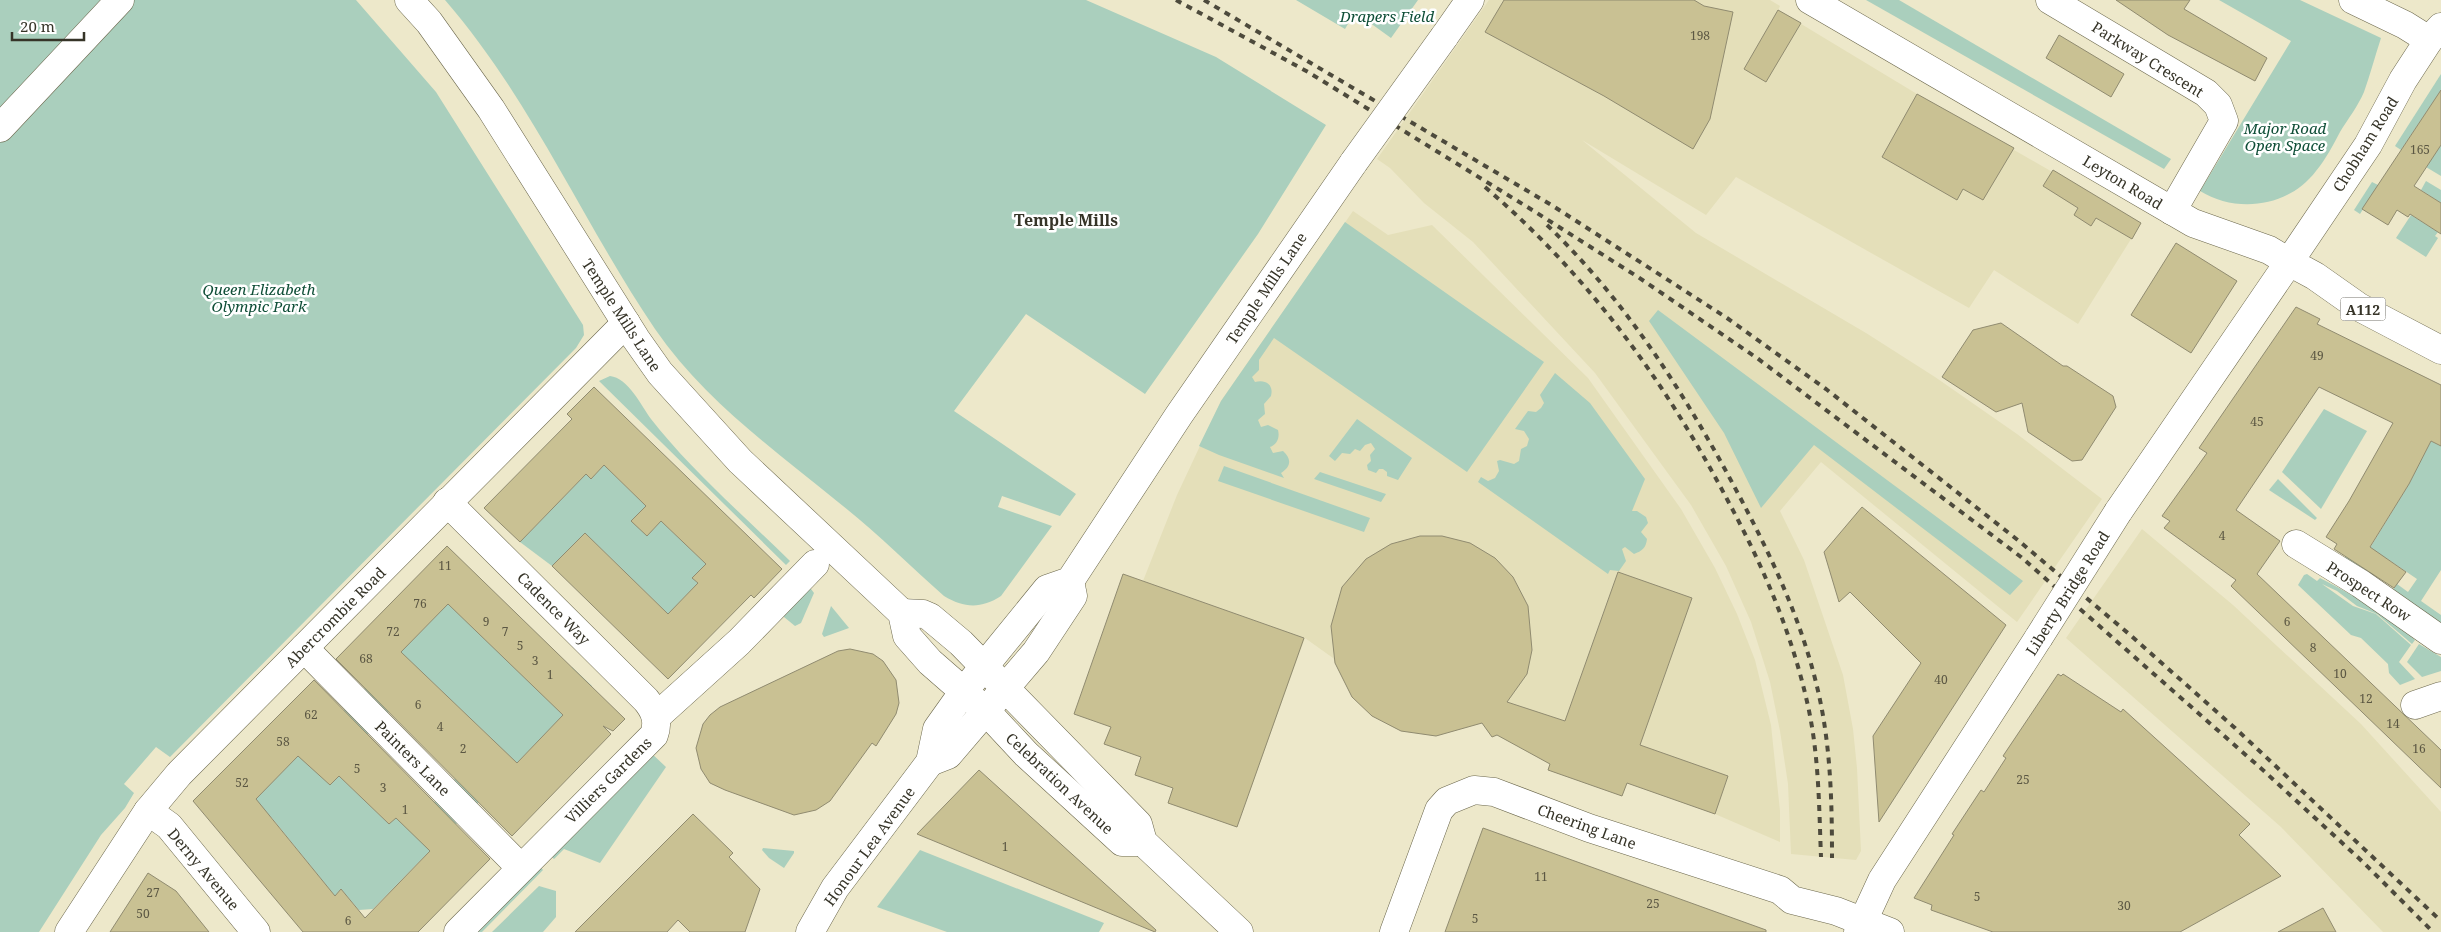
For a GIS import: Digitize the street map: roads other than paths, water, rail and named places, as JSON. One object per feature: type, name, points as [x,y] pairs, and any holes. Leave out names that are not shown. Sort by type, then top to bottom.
[{"type":"street","points":[[0,128],[120,0]]},
{"type":"street","name":"Temple Mills Lane","points":[[409,0],[429,22],[490,109],[626,323],[660,373],[740,461],[902,613]]},
{"type":"street","name":"Temple Mills Lane","points":[[985,710],[1004,686],[1036,652],[1073,596],[1070,581],[1179,415],[1354,162],[1470,0]]},
{"type":"street","name":"Leyton Road","points":[[1810,0],[2177,202],[2212,231],[2275,252],[2315,276],[2359,307],[2441,350]]},
{"type":"street","name":"Parkway Crescent","points":[[2050,0],[2206,93],[2218,105],[2224,121],[2177,202]]},
{"type":"street","points":[[2353,0],[2407,26],[2437,36]]},
{"type":"street","name":"Chobham Road","points":[[2289,262],[2368,144],[2403,80],[2437,36]]},
{"type":"street","name":"Liberty Bridge Road","points":[[1860,927],[1882,880],[2118,512],[2289,262]]},
{"type":"street","name":"Abercrombie Road","points":[[69,932],[148,811],[179,774],[626,323]]},
{"type":"street","name":"Cadence Way","points":[[447,502],[646,700],[656,717]]},
{"type":"street","name":"Prospect Row","points":[[2296,544],[2361,584],[2441,640]]},
{"type":"street","name":"Villiers Gardens","points":[[458,932],[654,735],[656,717],[739,642],[815,564]]},
{"type":"street","points":[[964,691],[1047,589],[1070,581]]},
{"type":"street","points":[[985,710],[930,662],[907,636],[902,613],[924,614],[930,617],[1004,686]]},
{"type":"street","name":"Painters Lane","points":[[304,648],[521,868]]},
{"type":"street","name":"Celebration Avenue","points":[[1004,686],[1138,824],[1142,842],[1239,932]]},
{"type":"street","name":"Honour Lea Avenue","points":[[817,930],[835,888],[930,762],[937,729],[964,691]]},
{"type":"street","points":[[2415,704],[2441,696]]},
{"type":"street","name":"Celebration Avenue","points":[[985,710],[1026,754],[1122,842],[1142,842]]},
{"type":"street","name":"Honour Lea Avenue","points":[[930,762],[948,754],[985,710]]},
{"type":"street","name":"Cheering Lane","points":[[1394,932],[1439,810],[1447,801],[1474,790],[1494,792],[1589,828],[1780,890],[1792,900],[1836,912],[1860,927],[1890,932]]},
{"type":"street","name":"Derny Avenue","points":[[148,811],[169,826],[256,932]]},
{"type":"railway","points":[[1176,0],[1308,72],[1529,208],[1638,277],[1757,358],[2021,557],[2264,771],[2364,863],[2433,932]]},
{"type":"railway","points":[[1204,0],[1553,206],[1727,318],[1826,389],[2019,541],[2129,634],[2235,728],[2441,921]]},
{"type":"railway","points":[[1485,187],[1558,256],[1622,332],[1678,414],[1741,525],[1785,626],[1808,706],[1816,762],[1821,857]]},
{"type":"railway","points":[[1547,225],[1602,284],[1651,348],[1715,451],[1775,567],[1798,623],[1822,710],[1830,784],[1832,858]]},
{"type":"district","name":"Temple Mills","points":[[1066,220]]},
{"type":"park label","name":"Drapers Field","points":[[1387,16]]},
{"type":"park label","name":"Major Road Open Space","points":[[2285,136]]},
{"type":"park label","name":"Queen Elizabeth Olympic Park","points":[[259,298]]}]
